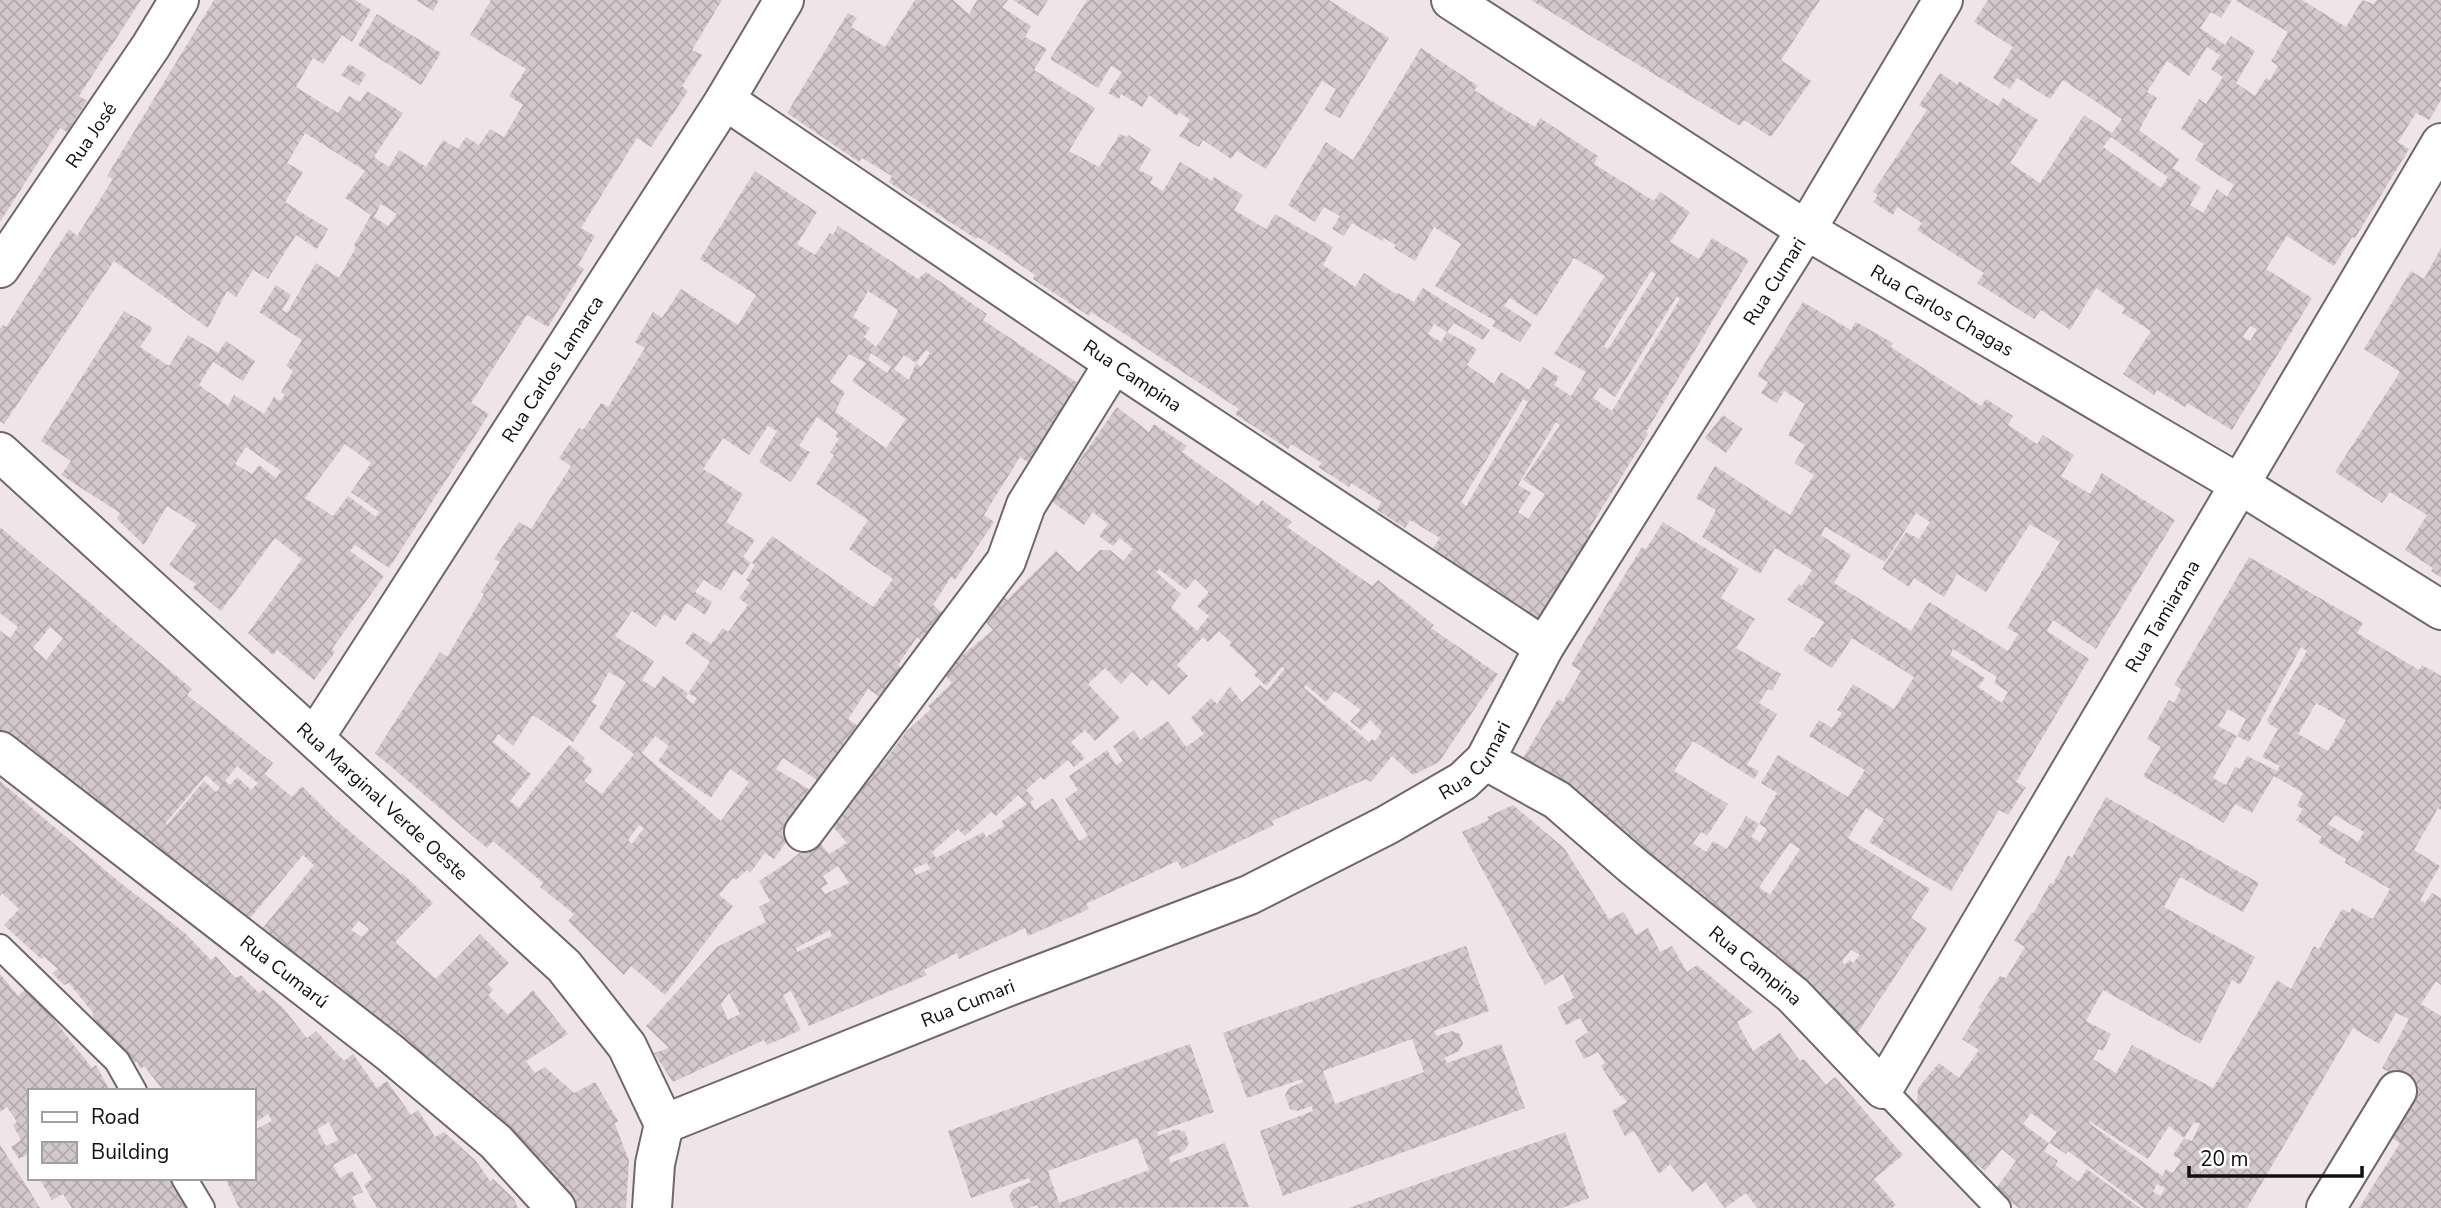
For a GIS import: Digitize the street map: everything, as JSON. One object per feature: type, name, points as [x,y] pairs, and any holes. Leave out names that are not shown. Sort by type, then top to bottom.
[{"type":"street","name":"Rua José","points":[[0,268],[151,46],[179,0]]},
{"type":"street","name":"Rua Carlos Lamarca","points":[[315,737],[725,100],[784,0]]},
{"type":"street","name":"Rua Carlos Chagas","points":[[1451,0],[1806,230],[2239,484],[2441,610]]},
{"type":"street","name":"Rua Cumari","points":[[664,1124],[999,989],[1249,895],[1463,781],[1485,760],[1544,647],[1806,230],[1943,0]]},
{"type":"street","name":"Rua Campina","points":[[725,100],[1114,363],[1544,647]]},
{"type":"street","name":"Rua Tamiarana","points":[[1883,1089],[2441,143]]},
{"type":"street","points":[[804,832],[1006,561],[1026,505],[1114,363]]},
{"type":"street","name":"Rua Marginal Verde Oeste","points":[[0,452],[564,966],[627,1046],[664,1124]]},
{"type":"street","name":"Rua Cumarú","points":[[0,751],[389,1052],[496,1142],[556,1208]]},
{"type":"street","name":"Rua Campina","points":[[1485,760],[1557,800],[1633,866],[1793,995],[1883,1089]]},
{"type":"street","points":[[2326,1208],[2398,1091]]},
{"type":"street","points":[[652,1208],[655,1164],[664,1124]]},
{"type":"lane","points":[[0,947],[117,1061],[133,1089]]},
{"type":"lane","name":"Rua Campina","points":[[1883,1089],[1998,1208]]},
{"type":"lane","points":[[185,1180],[202,1208]]},
{"type":"building","points":[[0,0],[141,0],[79,96],[87,101],[67,132],[60,128],[0,222]]},
{"type":"building","points":[[214,0],[355,0],[371,10],[352,42],[342,35],[323,64],[313,58],[296,87],[338,113],[349,96],[360,102],[367,91],[403,113],[374,157],[389,167],[399,150],[426,167],[443,140],[458,149],[466,137],[479,145],[490,129],[504,137],[523,105],[509,96],[526,69],[470,35],[491,0],[722,0],[692,50],[702,55],[682,86],[688,91],[651,147],[637,138],[581,228],[595,236],[578,265],[584,269],[548,327],[527,315],[471,403],[489,414],[389,568],[355,545],[350,551],[384,576],[332,649],[335,652],[314,680],[277,650],[273,655],[248,633],[302,559],[275,538],[221,611],[193,588],[196,584],[169,565],[197,525],[167,506],[144,545],[117,519],[120,513],[61,475],[71,461],[41,441],[124,311],[153,328],[140,347],[169,366],[188,335],[218,353],[226,341],[255,361],[243,381],[213,362],[199,385],[228,406],[234,395],[264,414],[274,397],[280,401],[285,395],[281,392],[293,371],[286,366],[302,340],[259,312],[276,285],[291,295],[282,310],[287,313],[316,263],[339,278],[371,215],[345,198],[365,171],[305,133],[287,163],[303,172],[285,202],[328,229],[317,249],[296,235],[268,279],[253,270],[236,297],[227,291],[208,328],[114,261],[4,424],[0,421],[0,329],[3,325],[6,327],[69,229],[77,236],[113,179],[107,176]],"holes":[[[381,204],[397,214],[388,226],[374,217]],[[345,444],[371,463],[351,492],[379,512],[376,517],[348,496],[333,516],[305,498]],[[246,447],[281,471],[276,478],[259,465],[252,474],[235,464]]]},
{"type":"building","points":[[416,0],[439,0],[433,11]]},
{"type":"building","points":[[915,0],[953,0],[969,14],[977,0],[1008,0],[1002,7],[1031,26],[1025,37],[1047,49],[1034,70],[1095,108],[1069,151],[1099,167],[1120,134],[1127,137],[1128,135],[1151,149],[1139,170],[1153,177],[1150,183],[1163,191],[1180,162],[1212,181],[1214,177],[1243,195],[1234,210],[1266,229],[1275,214],[1333,247],[1323,265],[1355,287],[1364,273],[1396,294],[1414,302],[1423,288],[1490,330],[1483,340],[1454,323],[1447,332],[1477,349],[1467,365],[1494,384],[1501,372],[1529,390],[1543,367],[1559,377],[1554,385],[1571,396],[1586,372],[1554,354],[1605,276],[1574,258],[1537,316],[1510,298],[1504,306],[1532,324],[1520,342],[1492,326],[1495,321],[1435,286],[1461,244],[1434,227],[1415,261],[1394,248],[1396,245],[1384,238],[1382,241],[1352,223],[1344,236],[1332,229],[1340,216],[1324,207],[1315,222],[1288,205],[1326,142],[1353,160],[1421,48],[1478,86],[1474,90],[1506,110],[1535,127],[1540,118],[1598,156],[1594,164],[1654,201],[1660,192],[1690,212],[1670,242],[1699,259],[1712,238],[1749,260],[1646,432],[1648,434],[1589,529],[1595,532],[1539,621],[1431,551],[1440,538],[1410,520],[1405,528],[1377,510],[1381,502],[1351,483],[1349,487],[1318,467],[1322,463],[1291,444],[1288,449],[1235,414],[1239,409],[1091,312],[1089,316],[1033,279],[1035,275],[1008,256],[978,237],[976,239],[889,182],[892,176],[862,158],[859,162],[787,113],[848,13],[857,18],[851,27],[885,47]],"holes":[[[1651,271],[1656,274],[1608,349],[1604,346]],[[1677,296],[1680,299],[1612,411],[1593,398],[1600,387],[1615,397]],[[1434,324],[1447,332],[1441,342],[1428,334]],[[1523,399],[1528,402],[1466,506],[1461,502]],[[1556,422],[1560,425],[1523,480],[1545,494],[1528,519],[1518,512],[1531,493],[1518,485]]]},
{"type":"building","points":[[1013,0],[1048,0],[1038,16]]},
{"type":"building","points":[[1087,0],[1329,0],[1389,38],[1340,118],[1324,110],[1336,89],[1322,81],[1266,169],[1237,151],[1231,159],[1203,140],[1199,147],[1179,136],[1190,120],[1179,112],[1177,116],[1149,95],[1142,107],[1121,94],[1119,99],[1108,93],[1122,72],[1111,66],[1098,88],[1050,59]]},
{"type":"building","points":[[1531,0],[1820,0],[1781,60],[1811,81],[1771,137],[1744,120],[1740,126]]},
{"type":"building","points":[[1988,0],[2232,0],[2221,18],[2211,12],[2200,28],[2225,45],[2231,36],[2255,51],[2236,83],[2255,96],[2266,78],[2270,80],[2278,66],[2271,61],[2288,32],[2235,0],[2302,0],[2346,27],[2362,0],[2374,4],[2376,0],[2441,0],[2441,81],[2438,86],[2441,87],[2441,100],[2429,120],[2416,113],[2398,142],[2409,149],[2355,238],[2352,237],[2334,266],[2287,236],[2266,269],[2312,298],[2232,430],[2187,403],[2185,407],[2157,390],[2154,395],[2123,374],[2151,331],[2122,313],[2125,308],[2096,288],[2070,330],[2041,310],[2034,319],[1977,283],[1984,273],[1917,230],[1922,223],[1897,207],[1893,215],[1873,202],[1878,195],[1873,192],[1927,110],[1919,105],[1940,73],[1958,85],[1959,81],[1998,106],[2003,98],[2038,120],[2010,163],[2040,183],[2084,115],[2112,133],[2122,119],[2063,80],[2050,99],[2017,78],[2010,89],[1993,78],[2013,47],[1974,22]],"holes":[[[2207,47],[2220,55],[2211,69],[2223,77],[2206,104],[2199,99],[2181,129],[2204,144],[2195,160],[2234,185],[2227,197],[2217,189],[2203,213],[2190,205],[2201,187],[2173,168],[2179,159],[2139,130],[2157,98],[2147,92],[2167,61],[2189,76]],[[2111,137],[2168,177],[2161,188],[2103,147]],[[2250,326],[2257,329],[2250,341],[2243,337]]]},
{"type":"building","points":[[377,14],[441,53],[421,85],[358,45]]},
{"type":"building","points":[[349,64],[366,74],[359,86],[341,75]]},
{"type":"building","points":[[755,171],[817,212],[797,244],[815,255],[838,226],[918,279],[926,272],[987,314],[983,320],[1085,388],[1031,464],[1020,457],[984,515],[994,522],[955,580],[951,577],[933,605],[943,613],[923,642],[917,637],[898,665],[901,668],[880,697],[868,689],[848,719],[857,725],[817,780],[783,758],[776,769],[820,796],[774,859],[765,853],[750,873],[747,870],[736,880],[733,878],[719,895],[733,906],[665,995],[631,966],[624,975],[568,921],[574,914],[540,887],[543,883],[493,841],[487,848],[375,753],[440,652],[447,657],[500,562],[494,559],[519,522],[531,529],[571,466],[559,458],[579,428],[583,430],[601,403],[608,407],[645,348],[635,342],[653,312],[662,318],[681,289],[738,325],[756,295],[700,259]],"holes":[[[868,291],[898,310],[876,347],[864,337],[870,328],[853,317]],[[926,350],[930,353],[921,367],[916,363]],[[871,353],[891,367],[887,373],[868,360]],[[849,354],[866,363],[852,381],[906,419],[886,448],[835,412],[845,392],[830,382]],[[904,355],[916,363],[909,380],[894,369]],[[817,417],[838,432],[835,436],[839,439],[830,452],[834,455],[816,484],[868,520],[849,549],[893,579],[873,607],[772,536],[752,563],[755,565],[746,580],[750,583],[739,598],[748,605],[728,632],[723,628],[711,644],[693,632],[685,643],[710,662],[688,693],[663,676],[655,688],[642,680],[654,661],[615,636],[632,611],[656,627],[664,614],[675,621],[687,603],[705,615],[712,602],[695,592],[704,580],[721,591],[734,570],[742,575],[751,563],[743,557],[755,540],[726,522],[743,494],[703,469],[723,438],[749,455],[768,426],[777,431],[759,462],[791,482],[810,452],[799,446]],[[609,672],[626,682],[599,728],[634,754],[602,794],[584,781],[593,770],[582,761],[585,758],[569,745],[519,808],[510,801],[531,774],[493,742],[498,734],[513,746],[533,715],[573,742],[597,705],[592,702]],[[688,693],[697,698],[693,704],[686,698]],[[655,736],[669,746],[658,761],[711,798],[730,769],[749,782],[721,821],[642,753]],[[639,825],[644,828],[632,844],[628,840]]]},
{"type":"building","points":[[2441,248],[2441,577],[2431,571],[2433,568],[2405,550],[2427,515],[2390,492],[2382,503],[2335,472],[2400,372],[2364,349],[2411,271],[2424,279]]},
{"type":"building","points":[[1803,302],[1851,330],[1856,322],[1893,343],[1891,347],[1981,406],[1986,399],[2013,416],[2008,425],[2037,444],[2043,435],[2074,455],[2061,476],[2090,494],[2102,473],[2175,520],[2096,649],[2053,620],[2047,631],[2089,659],[2016,782],[2026,787],[2008,815],[1999,810],[1951,891],[1869,842],[1884,819],[1866,808],[1848,838],[1930,889],[1911,918],[1927,928],[1857,1034],[1724,932],[1522,760],[1558,699],[1563,702],[1581,671],[1571,665],[1605,607],[1642,547],[1646,549],[1663,522],[1739,569],[1721,598],[1755,619],[1736,648],[1781,674],[1772,691],[1768,689],[1759,703],[1777,714],[1747,765],[1759,771],[1754,779],[1693,741],[1674,771],[1728,804],[1707,836],[1701,832],[1693,843],[1706,852],[1713,841],[1727,849],[1746,816],[1759,824],[1777,793],[1761,783],[1778,755],[1848,797],[1865,770],[1809,736],[1819,720],[1832,728],[1842,713],[1837,710],[1853,684],[1894,709],[1914,677],[1852,638],[1832,668],[1803,650],[1824,622],[1787,600],[1799,584],[1802,586],[1812,570],[1775,548],[1760,574],[1702,537],[1716,510],[1696,498],[1715,466],[1790,515],[1814,475],[1794,463],[1805,445],[1788,435],[1805,404],[1784,391],[1777,403],[1761,393],[1768,382],[1757,376]],"holes":[[[1916,513],[1930,522],[1919,539],[1906,532],[1882,569],[1909,587],[1914,578],[1944,597],[1957,574],[1986,592],[2030,524],[2060,542],[2007,628],[2018,634],[2008,651],[1929,602],[1911,631],[1834,583],[1851,555],[1821,535],[1825,527],[1885,562]],[[1953,649],[1997,677],[1994,683],[2008,692],[2002,703],[1978,687],[1985,678],[1950,655]],[[1759,824],[1767,829],[1760,842],[1751,837]],[[1790,843],[1800,849],[1770,895],[1759,887]],[[1851,950],[1860,955],[1853,963],[1849,960],[1845,965],[1842,961]]]},
{"type":"building","points":[[1117,407],[1149,432],[1154,424],[1187,446],[1182,452],[1258,506],[1262,500],[1292,522],[1287,527],[1372,586],[1378,580],[1434,625],[1431,628],[1498,674],[1439,762],[1413,775],[1392,756],[1371,782],[1366,779],[1272,821],[1274,825],[1182,869],[1177,861],[1086,904],[1089,909],[1028,936],[1025,928],[959,959],[957,953],[924,970],[927,975],[809,1026],[791,991],[783,995],[801,1030],[767,1045],[764,1040],[673,1082],[654,1053],[669,1048],[646,1026],[717,947],[766,922],[759,907],[770,901],[759,881],[817,839],[829,854],[847,843],[830,823],[855,800],[852,797],[907,731],[931,709],[928,706],[952,683],[942,672],[993,630],[981,617],[1004,596],[1007,600],[1056,551],[1078,572],[1100,550],[1110,550],[1123,561],[1133,549],[1120,538],[1113,546],[1099,536],[1108,524],[1093,512],[1084,525],[1051,501]],"holes":[[[1159,569],[1186,590],[1195,579],[1209,592],[1197,606],[1209,616],[1197,631],[1171,607],[1181,594],[1156,572]],[[1219,631],[1232,643],[1229,645],[1257,671],[1254,675],[1266,686],[1282,667],[1285,668],[1267,691],[1260,685],[1242,702],[1230,687],[1217,704],[1211,698],[1191,718],[1204,734],[1186,747],[1168,721],[1140,740],[1134,730],[1113,746],[1123,761],[1116,765],[1107,750],[1069,776],[1078,790],[1065,799],[1088,836],[1079,841],[1053,798],[1035,810],[1030,802],[1034,799],[1026,790],[1041,777],[1044,780],[1068,760],[1074,767],[1085,758],[1071,742],[1085,730],[1095,741],[1120,718],[1088,684],[1105,668],[1121,684],[1132,672],[1147,686],[1152,679],[1169,695],[1188,676],[1177,665],[1203,637],[1208,642]],[[1306,685],[1326,702],[1335,691],[1361,710],[1350,721],[1361,730],[1370,720],[1382,732],[1375,741],[1372,739],[1369,742],[1304,688]],[[1018,795],[1027,804],[1002,821],[1004,826],[986,837],[983,832],[936,858],[932,852],[958,829],[965,836],[991,812],[996,816]],[[927,863],[930,869],[916,875],[913,869]],[[838,866],[849,883],[825,894],[821,888],[828,884],[823,876]],[[830,930],[832,936],[797,952],[796,948]],[[729,993],[740,1014],[728,1020],[721,1004]]]},
{"type":"building","points":[[1723,415],[1743,429],[1726,453],[1705,438]]},
{"type":"building","points":[[0,527],[192,689],[187,695],[273,763],[265,774],[292,797],[302,786],[333,817],[401,875],[402,873],[433,903],[395,942],[436,979],[480,934],[509,963],[488,984],[493,990],[488,995],[508,1015],[533,990],[568,1034],[526,1061],[535,1073],[545,1067],[574,1093],[595,1082],[618,1121],[615,1124],[629,1161],[626,1208],[573,1208],[258,934],[314,865],[303,855],[240,930],[0,737],[0,631],[10,638],[18,627],[0,613]],"holes":[[[50,627],[63,638],[46,660],[33,648]],[[237,766],[258,783],[251,790],[237,777],[230,785],[225,781]],[[206,775],[220,788],[216,792],[204,781],[167,825],[165,824]],[[359,921],[369,929],[362,937],[351,930]]]},
{"type":"building","points":[[2249,557],[2363,623],[2357,633],[2419,670],[2422,665],[2441,676],[2441,810],[2438,808],[2414,850],[2440,866],[2420,900],[2425,903],[2432,893],[2441,898],[2441,985],[2436,981],[2421,1004],[2441,1016],[2441,1208],[2359,1208],[2400,1143],[2390,1137],[2419,1089],[2382,1068],[2409,1019],[2396,1013],[2379,1044],[2353,1028],[2247,1208],[2144,1208],[2068,1151],[2066,1154],[2049,1143],[2044,1151],[2058,1161],[2055,1165],[2078,1182],[2087,1169],[2140,1208],[2019,1208],[1995,1190],[2016,1161],[2002,1149],[1985,1171],[1916,1114],[1918,1088],[1939,1063],[1959,1078],[1979,1050],[1962,1039],[1981,1009],[1978,1008],[2000,976],[2006,978],[2025,947],[2014,941],[2050,883],[2053,884],[2068,855],[2072,858],[2106,797],[2259,883],[2243,912],[2180,877],[2164,907],[2255,957],[2240,985],[2232,980],[2200,1044],[2103,990],[2086,1021],[2111,1034],[2103,1051],[2099,1049],[2093,1059],[2116,1073],[2132,1045],[2213,1088],[2277,980],[2291,989],[2314,946],[2319,949],[2342,909],[2350,913],[2352,908],[2373,919],[2390,889],[2345,863],[2346,859],[2318,842],[2322,837],[2296,820],[2303,809],[2297,806],[2303,793],[2274,776],[2252,813],[2235,804],[2224,823],[2143,776],[2161,747],[2147,739],[2169,700],[2174,703],[2181,689],[2174,685]],"holes":[[[2301,647],[2307,651],[2267,720],[2278,729],[2262,757],[2280,766],[2277,771],[2247,756],[2240,769],[2235,767],[2226,785],[2213,778],[2237,736],[2249,742]],[[2316,703],[2346,720],[2328,751],[2298,734]],[[2228,709],[2246,719],[2237,736],[2218,726]],[[2335,815],[2364,832],[2358,842],[2328,824]],[[2031,1113],[2057,1132],[2049,1143],[2023,1124]],[[2089,1121],[2148,1159],[2169,1126],[2184,1138],[2173,1155],[2181,1160],[2173,1173],[2166,1169],[2162,1176]],[[2194,1122],[2200,1124],[2192,1141],[2184,1138]],[[2157,1184],[2165,1188],[2161,1196],[2153,1192]]]},
{"type":"building","points":[[0,781],[118,881],[185,933],[211,960],[216,956],[235,978],[241,975],[259,993],[263,990],[284,1009],[307,1038],[316,1031],[344,1061],[353,1054],[377,1088],[387,1081],[411,1115],[418,1110],[435,1137],[444,1132],[476,1161],[490,1181],[493,1179],[514,1199],[518,1208],[377,1208],[364,1185],[372,1179],[356,1153],[333,1165],[340,1178],[352,1171],[363,1192],[352,1197],[357,1208],[239,1208],[226,1180],[256,1180],[256,1129],[272,1121],[268,1114],[256,1123],[256,1089],[162,1089],[144,1066],[141,1069],[137,1061],[130,1067],[69,983],[64,985],[52,973],[58,969],[44,957],[41,959],[4,925],[19,909],[2,893],[0,896]],"holes":[[[329,1122],[338,1140],[326,1146],[317,1129]]]},
{"type":"building","points":[[1513,805],[1564,848],[1609,919],[1624,912],[1636,935],[1648,928],[1660,952],[1672,946],[1687,972],[1697,965],[1753,1012],[1737,1022],[1753,1051],[1780,1033],[1800,1061],[1804,1059],[1826,1085],[1835,1077],[1903,1155],[1874,1179],[1896,1205],[1892,1208],[1757,1208],[1746,1193],[1725,1208],[1705,1182],[1692,1192],[1670,1164],[1659,1174],[1634,1131],[1625,1136],[1612,1111],[1627,1102],[1620,1096],[1601,1066],[1605,1063],[1598,1052],[1584,1059],[1575,1041],[1588,1032],[1580,1018],[1566,1025],[1557,1007],[1574,998],[1563,974],[1545,985],[1462,832]]},
{"type":"building","points":[[1466,946],[1489,1011],[1434,1031],[1437,1036],[1452,1031],[1460,1034],[1463,1044],[1459,1051],[1444,1058],[1447,1063],[1501,1044],[1525,1108],[1283,1196],[1260,1131],[1313,1111],[1312,1106],[1298,1111],[1290,1109],[1285,1095],[1289,1088],[1303,1082],[1302,1079],[1247,1098],[1223,1033]],"holes":[[[1412,1039],[1424,1072],[1335,1104],[1323,1071]]]},
{"type":"building","points":[[0,974],[18,996],[28,987],[92,1068],[96,1065],[109,1089],[28,1089],[28,1154],[19,1159],[11,1147],[21,1140],[13,1125],[17,1122],[7,1107],[0,1112]]},
{"type":"building","points":[[1190,1044],[1214,1112],[1157,1132],[1158,1136],[1176,1129],[1185,1132],[1189,1143],[1184,1151],[1169,1157],[1170,1163],[1225,1143],[1249,1207],[1039,1208],[1037,1205],[1014,1208],[1009,1196],[1013,1189],[1031,1182],[1029,1178],[971,1198],[948,1131]],"holes":[[[1137,1138],[1149,1170],[1059,1203],[1048,1171]]]},
{"type":"building","points":[[1565,1132],[1589,1198],[1562,1208],[1349,1208]]},
{"type":"building","points":[[0,1145],[26,1185],[40,1208],[0,1208]]},
{"type":"building","points":[[40,1180],[175,1180],[184,1195],[180,1197],[186,1208],[72,1208],[63,1194],[52,1200]]}]
